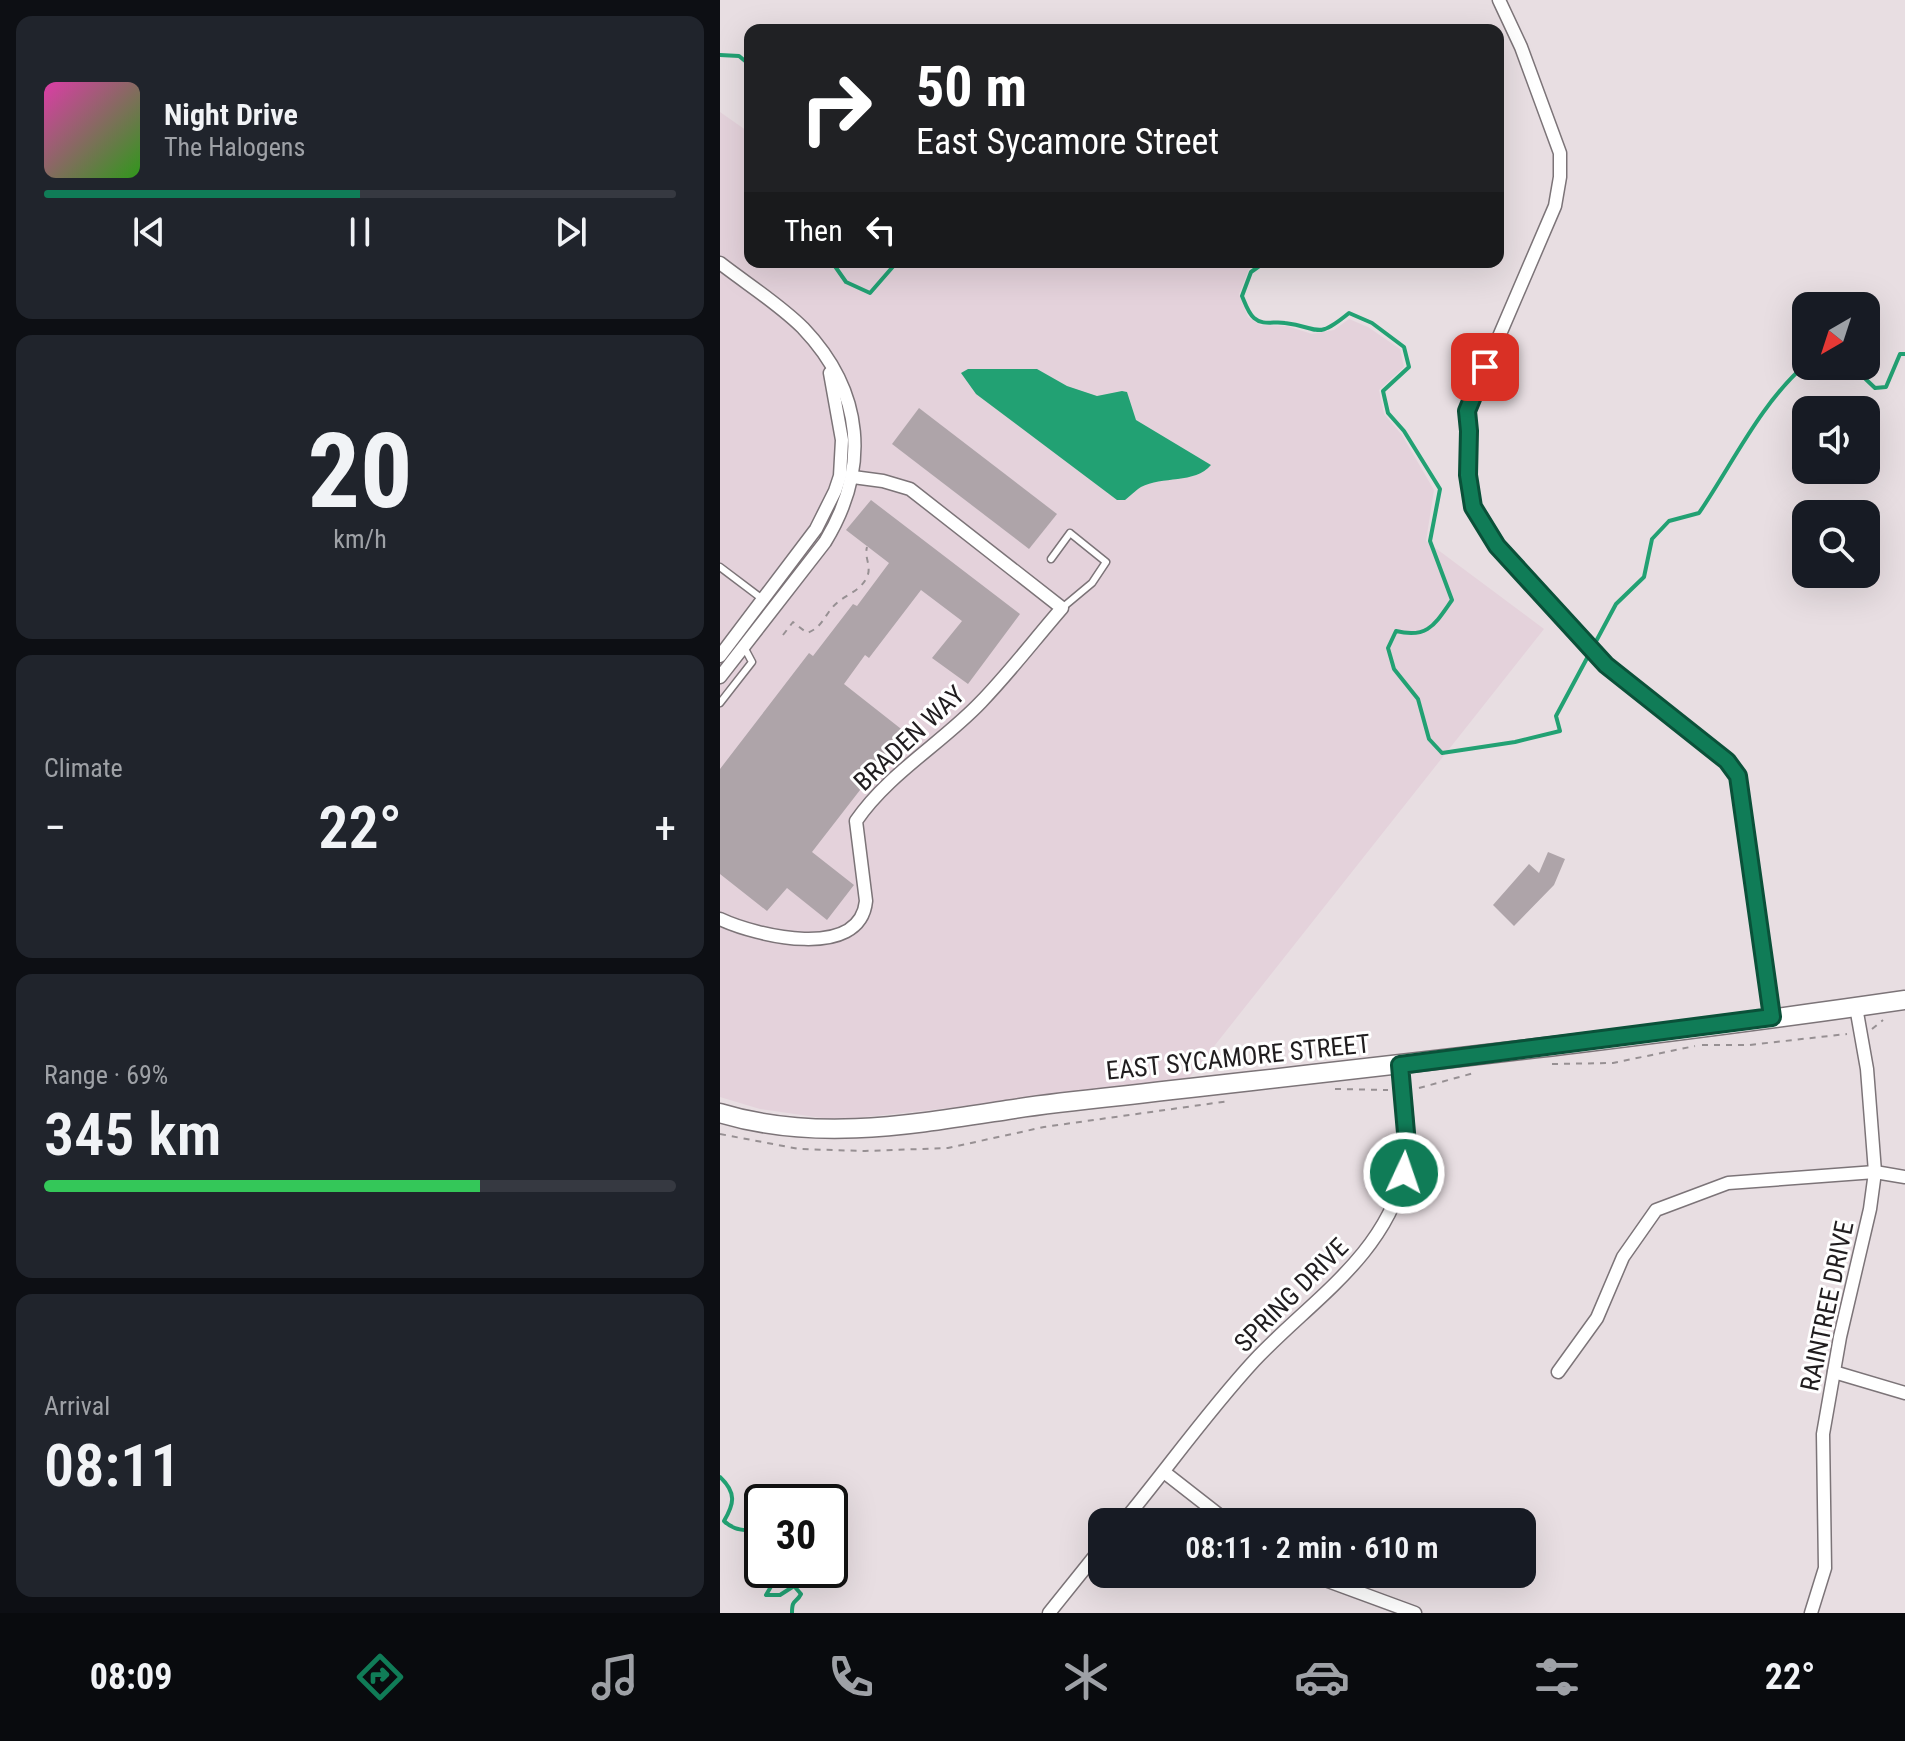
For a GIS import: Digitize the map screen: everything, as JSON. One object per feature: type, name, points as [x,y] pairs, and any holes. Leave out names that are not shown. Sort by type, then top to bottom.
[{"type":"main road","name":"EAST SYCAMORE STREET","points":[[720,1113],[769,1125],[847,1131],[1043,1104],[1400,1065],[1905,1000]]},
{"type":"street","points":[[1499,0],[1521,47],[1551,126],[1560,153],[1560,177],[1555,206],[1467,411],[1468,475],[1473,507],[1497,546],[1606,665],[1727,761],[1738,776],[1772,1017]]},
{"type":"street","points":[[720,263],[802,327],[827,358],[840,417],[847,476],[838,521],[825,542],[720,677]]},
{"type":"street","points":[[720,656],[816,529],[847,476]]},
{"type":"street","points":[[847,476],[910,489],[1062,608]]},
{"type":"street","name":"BRADEN WAY","points":[[720,919],[765,935],[806,939],[827,937],[855,927],[865,914],[866,901],[856,821],[864,810],[982,702],[1062,608]]},
{"type":"street","name":"RAINTREE DRIVE","points":[[1811,1613],[1825,1568],[1823,1434],[1875,1172],[1867,1069],[1856,1007]]},
{"type":"street","name":"SPRING DRIVE","points":[[1134,1508],[1256,1359],[1342,1278],[1383,1229],[1404,1173],[1407,1144],[1400,1065]]},
{"type":"street","points":[[1558,1372],[1597,1318],[1623,1257],[1656,1210],[1728,1183],[1875,1172],[1905,1177]]},
{"type":"street","points":[[1834,1372],[1905,1393]]},
{"type":"street","points":[[1164,1472],[1210,1508]]},
{"type":"street","points":[[1049,1613],[1088,1564]]},
{"type":"street","points":[[1347,1588],[1415,1613]]},
{"type":"lane","points":[[1051,559],[1070,533],[1106,562],[1092,583],[1062,608]]},
{"type":"lane","points":[[720,567],[774,608]]},
{"type":"lane","points":[[720,703],[752,662],[744,646]]},
{"type":"path","points":[[783,635],[793,622],[807,633],[817,629],[832,608],[862,585],[869,569],[865,555],[867,547]]},
{"type":"path","points":[[1873,1029],[1884,1019]]},
{"type":"path","points":[[1553,1064],[1613,1063],[1700,1045],[1749,1045],[1849,1034]]},
{"type":"path","points":[[1413,1089],[1428,1088],[1482,1071]]},
{"type":"path","points":[[1333,1089],[1390,1090]]},
{"type":"path","points":[[720,1134],[799,1149],[865,1151],[948,1148],[1044,1127],[1229,1101]]},
{"type":"shaded area","points":[[720,112],[744,129],[744,268],[1251,268],[1239,294],[1248,317],[1260,325],[1287,326],[1312,334],[1334,330],[1349,319],[1368,327],[1400,349],[1404,367],[1379,390],[1384,414],[1402,435],[1434,490],[1426,541],[1544,629],[1185,1083],[836,1120],[760,1109],[720,1097]]},
{"type":"shaded area","points":[[968,369],[1037,369],[1067,386],[1097,396],[1127,392],[1136,420],[1211,465],[1196,475],[1149,484],[1125,500],[1117,500],[976,394],[961,373]]},
{"type":"building","points":[[919,408],[1057,514],[1029,549],[892,444]]},
{"type":"building","points":[[871,500],[1020,614],[968,684],[932,658],[962,621],[921,590],[869,658],[865,655],[844,684],[905,732],[812,852],[854,885],[827,920],[787,888],[767,911],[720,874],[720,769],[809,653],[813,656],[853,604],[857,606],[889,563],[846,530]]},
{"type":"building","points":[[1548,852],[1565,859],[1554,885],[1514,926],[1493,905],[1529,864],[1539,873]]},
{"type":"waterway","points":[[720,55],[739,56],[744,60]]},
{"type":"waterway","points":[[836,268],[846,282],[870,293],[892,268]]},
{"type":"waterway","points":[[1257,268],[1251,272],[1242,296],[1257,320],[1323,330],[1349,313],[1372,323],[1404,347],[1409,367],[1383,391],[1388,413],[1404,431],[1440,489],[1430,541],[1452,600],[1430,628],[1416,633],[1396,631],[1388,648],[1394,669],[1418,699],[1429,739],[1442,753],[1515,742],[1560,731],[1556,716],[1616,604],[1644,577],[1652,539],[1669,521],[1699,513],[1761,416],[1792,378]]},
{"type":"waterway","points":[[1867,380],[1875,388],[1886,387],[1900,354],[1905,354]]},
{"type":"waterway","points":[[720,1477],[729,1488],[732,1499],[724,1521],[744,1530]]},
{"type":"waterway","points":[[770,1588],[766,1595],[780,1595],[791,1588]]},
{"type":"waterway","points":[[792,1613],[794,1603],[801,1594],[796,1588]]},
{"type":"route","points":[[1404,1173],[1407,1144],[1400,1065],[1772,1017],[1738,776],[1727,761],[1606,665],[1497,546],[1473,507],[1468,475],[1467,411],[1485,367]]}]
